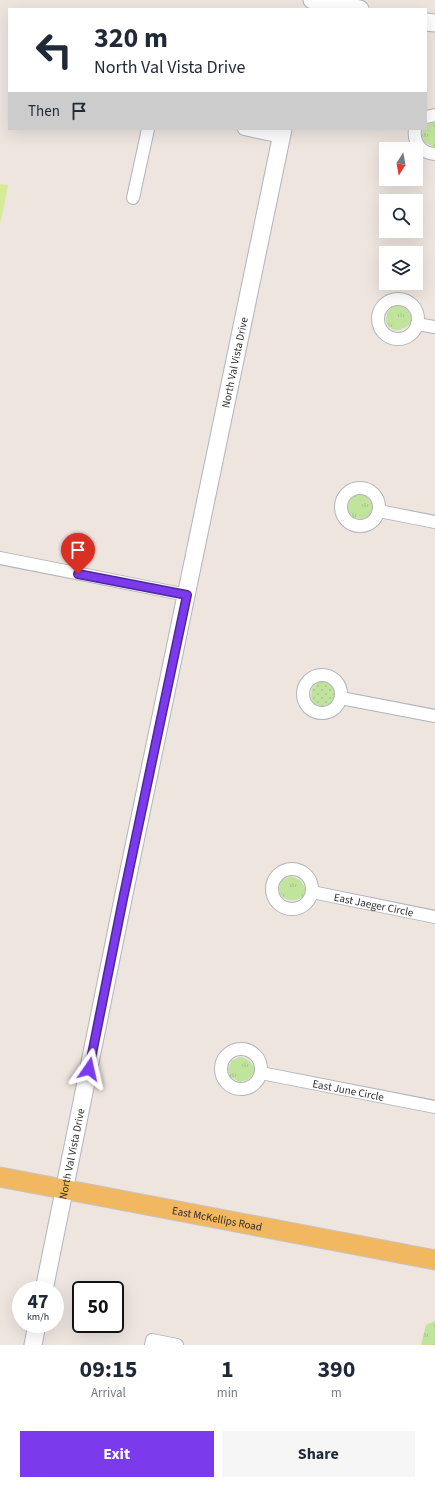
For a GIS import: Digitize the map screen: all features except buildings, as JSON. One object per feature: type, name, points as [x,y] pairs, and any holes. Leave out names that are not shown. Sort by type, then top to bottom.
[{"type":"main road","points":[[311,0],[355,8]]},
{"type":"main road","name":"North Val Vista Drive","points":[[46,1281],[123,899],[282,133]]},
{"type":"main road","name":"East McKellips Road","points":[[0,1177],[435,1260]]},
{"type":"main road","points":[[33,1345],[35,1333]]},
{"type":"street","points":[[133,198],[148,130]]},
{"type":"street","points":[[254,130],[282,133]]},
{"type":"street","points":[[415,130],[414,136],[419,148],[424,152],[435,154]]},
{"type":"street","points":[[417,324],[435,327]]},
{"type":"street","points":[[379,511],[435,522]]},
{"type":"street","points":[[0,558],[187,595]]},
{"type":"street","points":[[341,698],[435,716]]},
{"type":"street","name":"East Jaeger Circle","points":[[312,892],[435,916]]},
{"type":"street","name":"East June Circle","points":[[261,1073],[435,1107]]},
{"type":"street","points":[[151,1342],[177,1345]]},
{"type":"green space","points":[[435,122],[435,147],[424,142],[422,134],[423,130],[427,130],[427,124]]},
{"type":"green space","points":[[0,184],[8,185],[1,221],[0,221]]},
{"type":"green space","points":[[394,306],[401,306],[404,308],[411,315],[413,322],[399,330],[392,329],[386,322],[387,312]]},
{"type":"green space","points":[[359,494],[367,497],[375,509],[374,512],[363,519],[354,518],[348,511],[350,500]]},
{"type":"green space","points":[[318,682],[325,682],[334,688],[338,698],[323,706],[314,703],[311,698],[312,688]]},
{"type":"green space","points":[[291,876],[300,880],[307,890],[304,896],[299,899],[288,900],[280,893],[279,887],[282,880]]},
{"type":"green space","points":[[240,1057],[251,1062],[256,1073],[247,1080],[240,1082],[230,1077],[228,1069],[231,1061]]},
{"type":"green space","points":[[435,1321],[435,1345],[421,1345],[426,1325]]},
{"type":"route","points":[[78,574],[187,595],[89,1069]]}]
